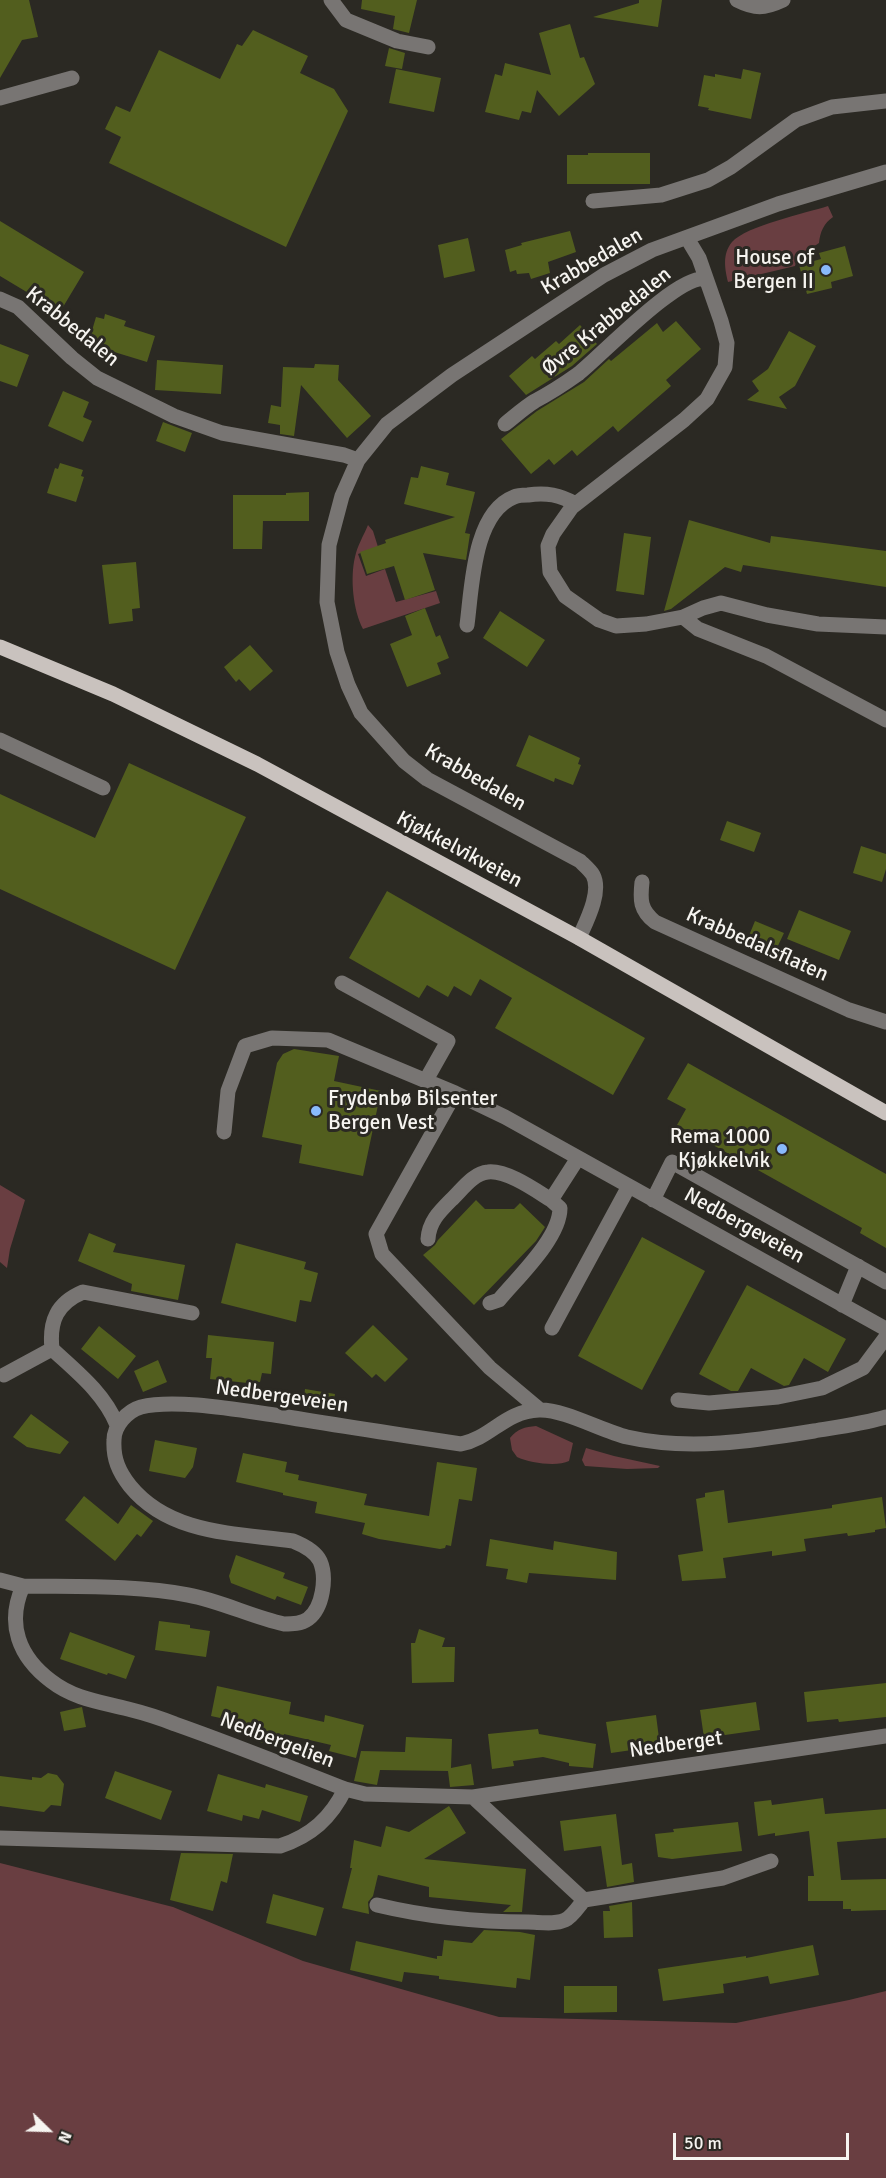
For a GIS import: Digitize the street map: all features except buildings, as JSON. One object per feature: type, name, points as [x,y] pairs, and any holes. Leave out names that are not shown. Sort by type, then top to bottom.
[{"type":"main road","name":"Kjøkkelvikveien","points":[[0,647],[113,694],[257,764],[579,938],[886,1113]]},
{"type":"street","points":[[331,0],[346,20],[397,41],[428,47]]},
{"type":"street","points":[[737,0],[753,8],[771,6],[783,0]]},
{"type":"street","points":[[0,98],[72,78]]},
{"type":"street","name":"Krabbedalen","points":[[593,201],[661,195],[708,180],[731,167],[796,120],[832,106],[886,101]]},
{"type":"street","name":"Krabbedalen","points":[[579,938],[594,904],[595,883],[593,875],[580,861],[427,778],[404,761],[361,713],[348,685],[337,652],[327,602],[329,545],[342,496],[358,460],[387,424],[452,375],[604,274],[652,249],[778,204],[886,172]]},
{"type":"street","name":"Øvre Krabbedalen","points":[[687,238],[699,258],[727,344],[725,367],[707,399],[684,420],[572,507],[553,534],[548,546],[550,572],[565,596],[599,620],[616,626],[646,624],[683,617],[721,603],[818,624],[886,627]]},
{"type":"street","name":"Øvre Krabbedalen","points":[[505,424],[578,373],[682,285],[700,278],[706,279]]},
{"type":"street","name":"Krabbedalen","points":[[0,299],[18,307],[72,358],[97,378],[174,416],[222,434],[344,455],[358,460]]},
{"type":"street","points":[[467,625],[481,536],[496,510],[514,497],[542,493],[561,496],[576,504]]},
{"type":"street","points":[[683,617],[698,629],[766,656],[886,720]]},
{"type":"street","points":[[0,740],[103,788]]},
{"type":"street","name":"Krabbedalsflaten","points":[[642,882],[640,901],[645,914],[655,922],[849,1010],[886,1022]]},
{"type":"street","points":[[342,983],[448,1041],[426,1080]]},
{"type":"street","name":"Nedbergeveien","points":[[224,1132],[228,1091],[246,1046],[272,1038],[328,1040],[455,1092],[886,1329]]},
{"type":"street","name":"Nedbergeveien","points":[[455,1092],[376,1234],[382,1254],[490,1368],[540,1410]]},
{"type":"street","points":[[551,1200],[578,1158]]},
{"type":"street","points":[[653,1200],[672,1162],[886,1282]]},
{"type":"street","points":[[428,1239],[429,1227],[442,1209],[472,1179],[486,1172],[501,1174],[517,1180],[560,1208],[560,1218],[554,1232],[499,1300],[490,1302]]},
{"type":"street","points":[[552,1328],[629,1186]]},
{"type":"street","points":[[842,1305],[858,1266]]},
{"type":"street","points":[[0,1581],[23,1586],[142,1590],[186,1594],[284,1624],[295,1624],[308,1619],[319,1604],[324,1578],[320,1559],[306,1546],[293,1541],[197,1528],[166,1516],[141,1498],[121,1474],[115,1460],[114,1439],[117,1425],[107,1404],[94,1387],[52,1349],[51,1329],[56,1316],[64,1302],[83,1292],[192,1313]]},
{"type":"street","points":[[678,1401],[709,1403],[778,1397],[822,1388],[863,1368],[886,1337]]},
{"type":"street","points":[[4,1375],[52,1349]]},
{"type":"street","name":"Nedbergeveien","points":[[117,1425],[127,1415],[140,1408],[169,1404],[229,1408],[461,1444],[474,1442],[511,1416],[540,1410],[555,1412],[627,1437],[671,1443],[718,1443],[765,1439],[886,1417]]},
{"type":"street","name":"Nedbergelien","points":[[0,1838],[280,1846],[298,1841],[323,1824],[340,1801],[345,1789],[177,1725],[130,1709],[78,1697],[51,1681],[26,1655],[15,1633],[17,1605],[23,1586]]},
{"type":"street","name":"Nedberget","points":[[345,1789],[365,1794],[473,1797],[886,1736]]},
{"type":"street","points":[[473,1797],[584,1900]]},
{"type":"street","points":[[377,1905],[443,1918],[551,1922],[566,1920],[584,1900],[723,1878],[771,1861]]},
{"type":"shaded area","points":[[828,206],[833,217],[823,228],[819,243],[797,258],[795,266],[728,282],[725,267],[727,251],[739,236],[763,225]]},
{"type":"shaded area","points":[[368,525],[373,531],[378,547],[358,554],[366,576],[385,569],[396,602],[436,591],[440,603],[363,629],[353,594],[353,565]]},
{"type":"shaded area","points":[[0,1185],[25,1200],[10,1249],[7,1268],[0,1262]]},
{"type":"shaded area","points":[[536,1426],[573,1443],[569,1461],[543,1464],[517,1457],[512,1450],[510,1438],[515,1432]]},
{"type":"shaded area","points":[[586,1448],[660,1466],[658,1468],[627,1469],[585,1466],[582,1460]]},
{"type":"shaded area","points":[[0,1863],[173,1907],[303,1961],[499,2017],[736,2023],[886,1991],[886,2178],[0,2178]]},
{"type":"place","name":"House of Bergen II","points":[[826,270]]},
{"type":"place","name":"Frydenbø Bilsenter Bergen Vest","points":[[316,1111]]},
{"type":"place","name":"Rema 1000 Kjøkkelvik","points":[[782,1149]]}]
